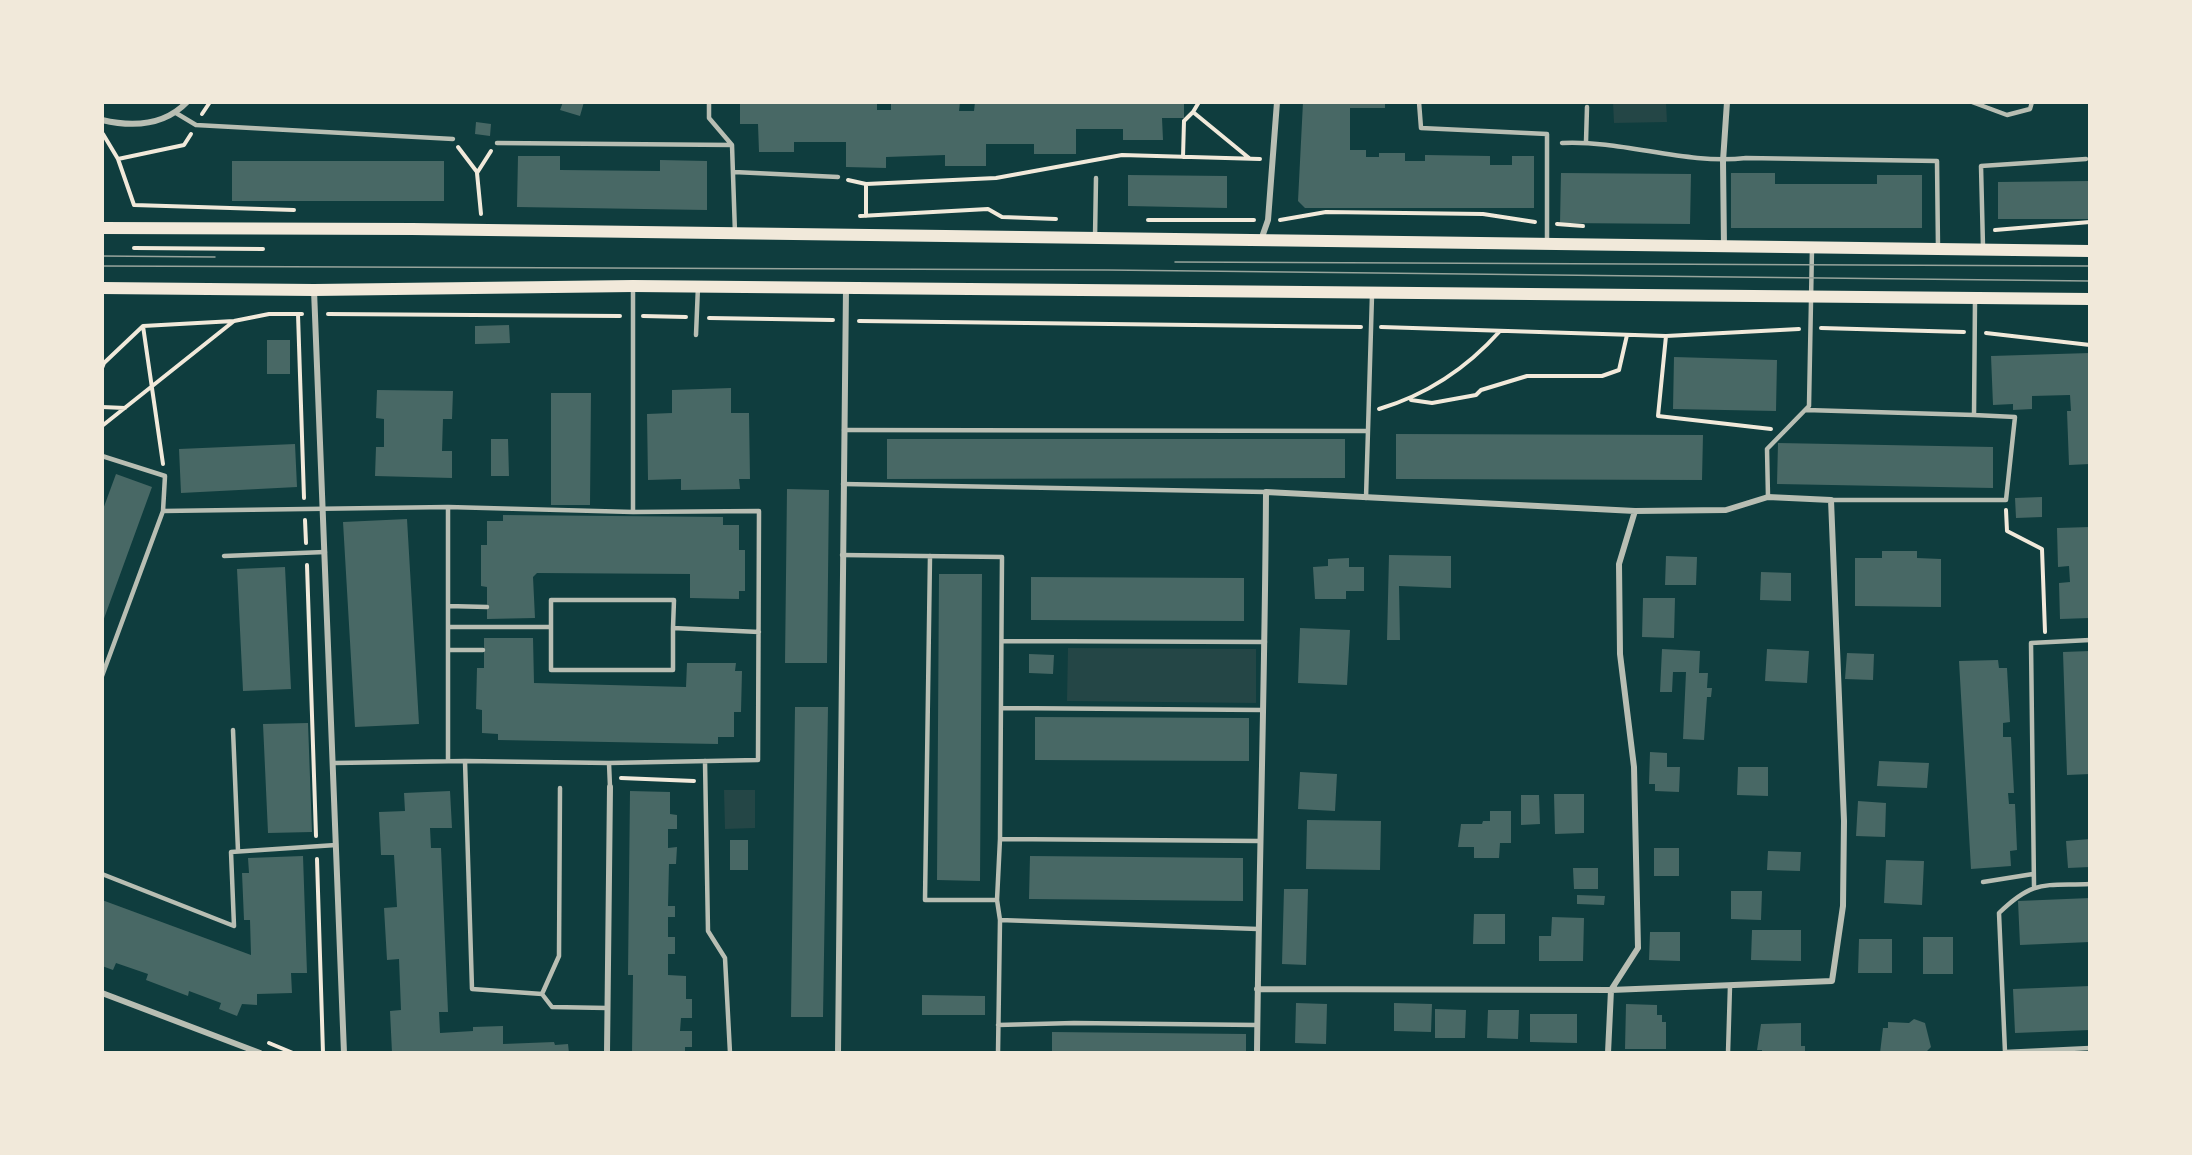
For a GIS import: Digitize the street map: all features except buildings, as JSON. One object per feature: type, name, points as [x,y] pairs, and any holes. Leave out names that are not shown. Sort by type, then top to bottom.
[{"type":"main road","points":[[102,228],[735,233],[2090,251]]},
{"type":"main road","points":[[102,288],[314,290],[698,286],[2090,299]]},
{"type":"street","points":[[102,120],[139,125],[176,113],[187,102]]},
{"type":"street","points":[[1261,240],[1268,220],[1276,102]]},
{"type":"street","points":[[1724,247],[1723,161],[1727,102]]},
{"type":"street","points":[[838,1053],[846,288]]},
{"type":"street","points":[[314,290],[344,1053]]},
{"type":"street","points":[[1257,989],[1611,990],[1832,981],[1843,906],[1844,821],[1831,500],[1768,497],[1726,510],[1635,512],[1266,492],[1265,642],[1258,929],[1257,989],[1257,1053]]},
{"type":"street","points":[[1608,1053],[1611,990],[1638,948],[1634,766],[1620,654],[1619,564],[1635,512]]},
{"type":"street","points":[[607,1053],[610,787]]},
{"type":"street","points":[[102,993],[260,1053]]},
{"type":"lane","points":[[709,102],[709,118],[732,145],[735,233]]},
{"type":"lane","points":[[1419,102],[1420,128],[1547,134],[1548,244]]},
{"type":"lane","points":[[1972,102],[2007,115],[2030,109],[2032,102]]},
{"type":"lane","points":[[1586,142],[1587,106]]},
{"type":"lane","points":[[176,113],[196,125],[453,139]]},
{"type":"lane","points":[[1562,143],[1586,142],[1723,161],[1746,158],[1937,161],[1938,250]]},
{"type":"lane","points":[[496,143],[732,145]]},
{"type":"lane","points":[[1983,250],[1981,166],[2086,159]]},
{"type":"lane","points":[[734,172],[838,177]]},
{"type":"lane","points":[[1095,238],[1096,178]]},
{"type":"lane","points":[[1768,497],[1767,449],[1809,406],[1808,328],[1812,248]]},
{"type":"lane","points":[[633,286],[633,512]]},
{"type":"lane","points":[[696,335],[698,286]]},
{"type":"lane","points":[[1366,498],[1372,292]]},
{"type":"lane","points":[[1974,416],[1975,297]]},
{"type":"lane","points":[[1805,410],[2015,417],[2006,501],[1831,500]]},
{"type":"lane","points":[[844,430],[1367,431]]},
{"type":"lane","points":[[102,456],[165,476],[162,511],[102,676]]},
{"type":"lane","points":[[843,484],[1266,492]]},
{"type":"lane","points":[[448,507],[448,761]]},
{"type":"lane","points":[[162,511],[448,507],[633,512],[759,511],[758,760],[609,763],[465,761],[334,763]]},
{"type":"lane","points":[[224,556],[325,552]]},
{"type":"lane","points":[[842,555],[1002,557],[1002,708],[997,900],[1000,920],[998,1053]]},
{"type":"lane","points":[[930,556],[925,900],[997,900]]},
{"type":"lane","points":[[551,600],[674,600],[674,628],[674,670],[551,670],[551,600]]},
{"type":"lane","points":[[448,606],[487,607]]},
{"type":"lane","points":[[448,627],[551,627]]},
{"type":"lane","points":[[674,628],[759,632]]},
{"type":"lane","points":[[2034,886],[2031,643],[2090,640]]},
{"type":"lane","points":[[1002,641],[1265,642]]},
{"type":"lane","points":[[448,650],[483,650]]},
{"type":"lane","points":[[1002,708],[1263,710]]},
{"type":"lane","points":[[233,730],[238,851]]},
{"type":"lane","points":[[465,761],[472,989],[542,994],[552,1006],[607,1008]]},
{"type":"lane","points":[[705,761],[708,931],[725,958],[730,1053]]},
{"type":"lane","points":[[609,763],[610,787]]},
{"type":"lane","points":[[542,994],[559,956],[560,789]]},
{"type":"lane","points":[[1000,839],[1260,841]]},
{"type":"lane","points":[[102,874],[234,926],[231,852],[336,845]]},
{"type":"lane","points":[[1983,882],[2033,874]]},
{"type":"lane","points":[[2090,884],[2034,886],[2018,894],[1999,913],[2005,1052],[2090,1048]]},
{"type":"lane","points":[[1000,920],[1258,929]]},
{"type":"lane","points":[[1728,1053],[1730,986]]},
{"type":"lane","points":[[998,1025],[1074,1023],[1257,1025]]},
{"type":"path","points":[[118,159],[184,145],[210,102]]},
{"type":"path","points":[[1183,157],[1184,121],[1199,102]]},
{"type":"path","points":[[1193,112],[1249,159]]},
{"type":"path","points":[[102,132],[118,159],[134,205]]},
{"type":"path","points":[[453,139],[477,173],[481,216]]},
{"type":"path","points":[[477,173],[496,143]]},
{"type":"path","points":[[838,177],[866,184],[996,178],[1122,155],[1273,160]]},
{"type":"path","points":[[866,184],[866,216]]},
{"type":"path","points":[[134,248],[263,249]]},
{"type":"path","points":[[102,368],[104,363],[143,326],[234,321],[268,314],[633,316],[845,321],[1371,327],[1666,336],[1808,328],[1976,332],[2090,345]]},
{"type":"path","points":[[298,314],[323,1053]]},
{"type":"path","points":[[102,426],[234,321]]},
{"type":"path","points":[[143,326],[165,476]]},
{"type":"path","points":[[1367,412],[1410,400],[1460,370],[1483,351],[1500,331]]},
{"type":"path","points":[[1410,400],[1432,403],[1476,395],[1481,390],[1527,376],[1602,376],[1619,370],[1627,335]]},
{"type":"path","points":[[1666,336],[1658,416],[1785,430]]},
{"type":"path","points":[[102,407],[125,408]]},
{"type":"path","points":[[2006,501],[2007,531],[2042,549],[2046,642]]},
{"type":"path","points":[[610,787],[618,778],[697,781],[706,794]]},
{"type":"shaded area","points":[[1613,102],[1666,102],[1667,122],[1614,123]]},
{"type":"shaded area","points":[[1068,648],[1256,649],[1256,703],[1067,701]]},
{"type":"shaded area","points":[[724,790],[755,790],[755,828],[725,829]]},
{"type":"tram line","points":[[102,256],[215,257]]},
{"type":"tram line","points":[[1175,262],[2090,266]]},
{"type":"tram line","points":[[102,266],[1108,270],[2090,281]]}]
